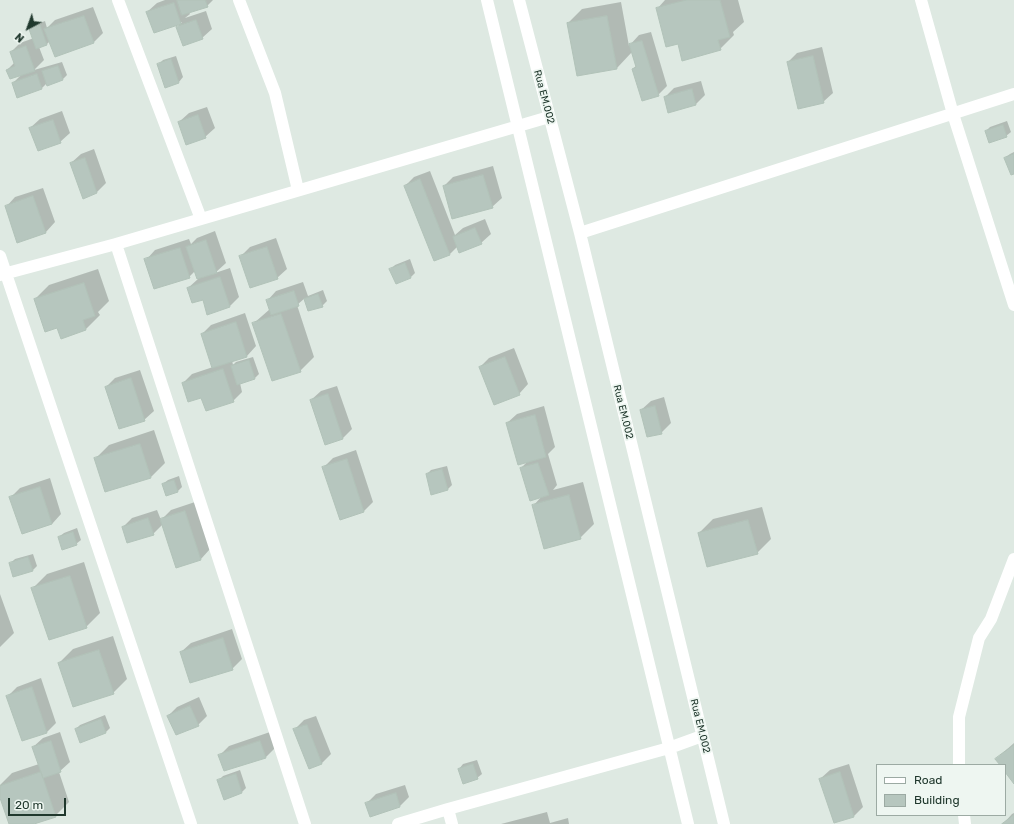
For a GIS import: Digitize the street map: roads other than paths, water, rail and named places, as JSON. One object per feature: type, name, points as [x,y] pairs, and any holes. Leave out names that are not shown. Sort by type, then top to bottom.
[{"type":"street","points":[[118,0],[201,219]]},
{"type":"street","points":[[239,0],[275,93],[298,190]]},
{"type":"street","points":[[487,0],[688,824]]},
{"type":"street","name":"Rua EM.002","points":[[519,0],[580,234],[724,824]]},
{"type":"street","points":[[921,0],[953,114],[1014,305]]},
{"type":"street","points":[[580,234],[1014,94]]},
{"type":"street","points":[[3,274],[116,244],[549,117]]},
{"type":"street","points":[[116,244],[305,824]]},
{"type":"street","points":[[0,256],[3,274],[191,824]]},
{"type":"street","points":[[959,764],[959,717],[979,638],[991,619],[1014,559]]},
{"type":"street","points":[[398,824],[669,748],[702,736]]},
{"type":"street","points":[[448,809],[452,824]]}]
